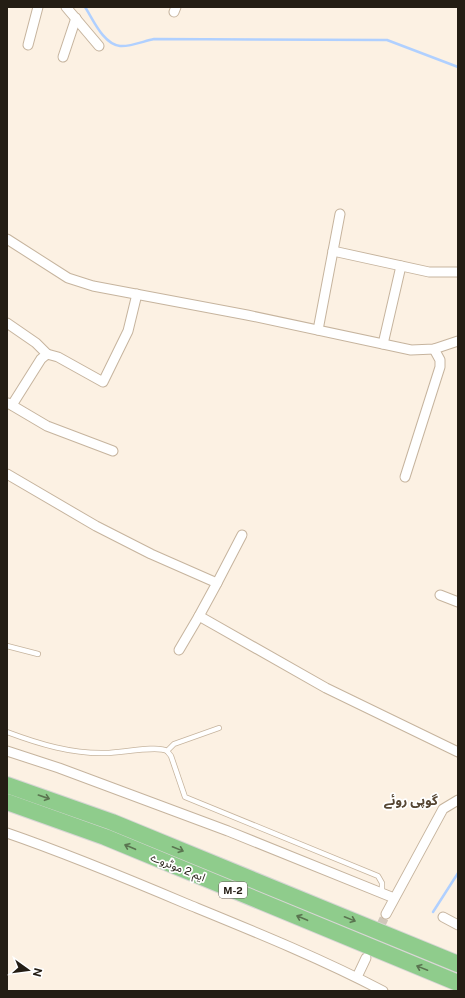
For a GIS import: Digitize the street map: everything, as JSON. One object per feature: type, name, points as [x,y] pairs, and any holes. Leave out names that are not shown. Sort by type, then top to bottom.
[{"type":"highway","name":"ایم 2 موٹروے","points":[[7,785],[112,822],[458,964]]},
{"type":"highway","name":"ایم 2 موٹروے","points":[[7,802],[105,837],[458,983]]},
{"type":"street","points":[[28,45],[38,7]]},
{"type":"street","points":[[66,7],[100,46]]},
{"type":"street","points":[[63,57],[76,18]]},
{"type":"street","points":[[318,330],[340,214]]},
{"type":"street","points":[[7,239],[56,271],[74,280],[419,351],[434,349],[458,341]]},
{"type":"street","points":[[333,251],[429,272],[458,272]]},
{"type":"street","points":[[383,344],[400,266]]},
{"type":"street","points":[[7,323],[36,343],[47,354],[58,357],[103,382],[128,332],[137,294]]},
{"type":"street","points":[[405,477],[440,367],[440,360],[434,349]]},
{"type":"street","points":[[47,354],[41,359],[9,404],[47,426],[113,451]]},
{"type":"street","points":[[7,474],[96,526],[151,554],[217,583]]},
{"type":"street","points":[[179,650],[199,616],[242,535]]},
{"type":"street","points":[[440,595],[458,602]]},
{"type":"street","points":[[199,616],[326,688],[458,752]]},
{"type":"street","points":[[7,751],[59,768],[221,828],[394,898]]},
{"type":"street","points":[[386,914],[443,809],[458,800]]},
{"type":"street","points":[[7,833],[114,873],[274,940],[383,991]]},
{"type":"street","points":[[443,917],[458,925]]},
{"type":"street","points":[[357,978],[366,958]]},
{"type":"lane","points":[[7,646],[38,654]]},
{"type":"lane","points":[[167,751],[174,744],[219,728]]},
{"type":"lane","points":[[7,732],[41,744],[84,752],[122,753],[159,749],[167,751],[171,756],[185,797],[378,876],[382,883],[382,893]]},
{"type":"waterway","points":[[85,7],[99,30],[108,41],[120,46],[133,45],[154,39],[387,40],[458,67]]},
{"type":"waterway","points":[[433,912],[458,873]]},
{"type":"tunnel","points":[[369,951],[386,914]]},
{"type":"district","name":"گوپی روئے","points":[[411,800]]}]
